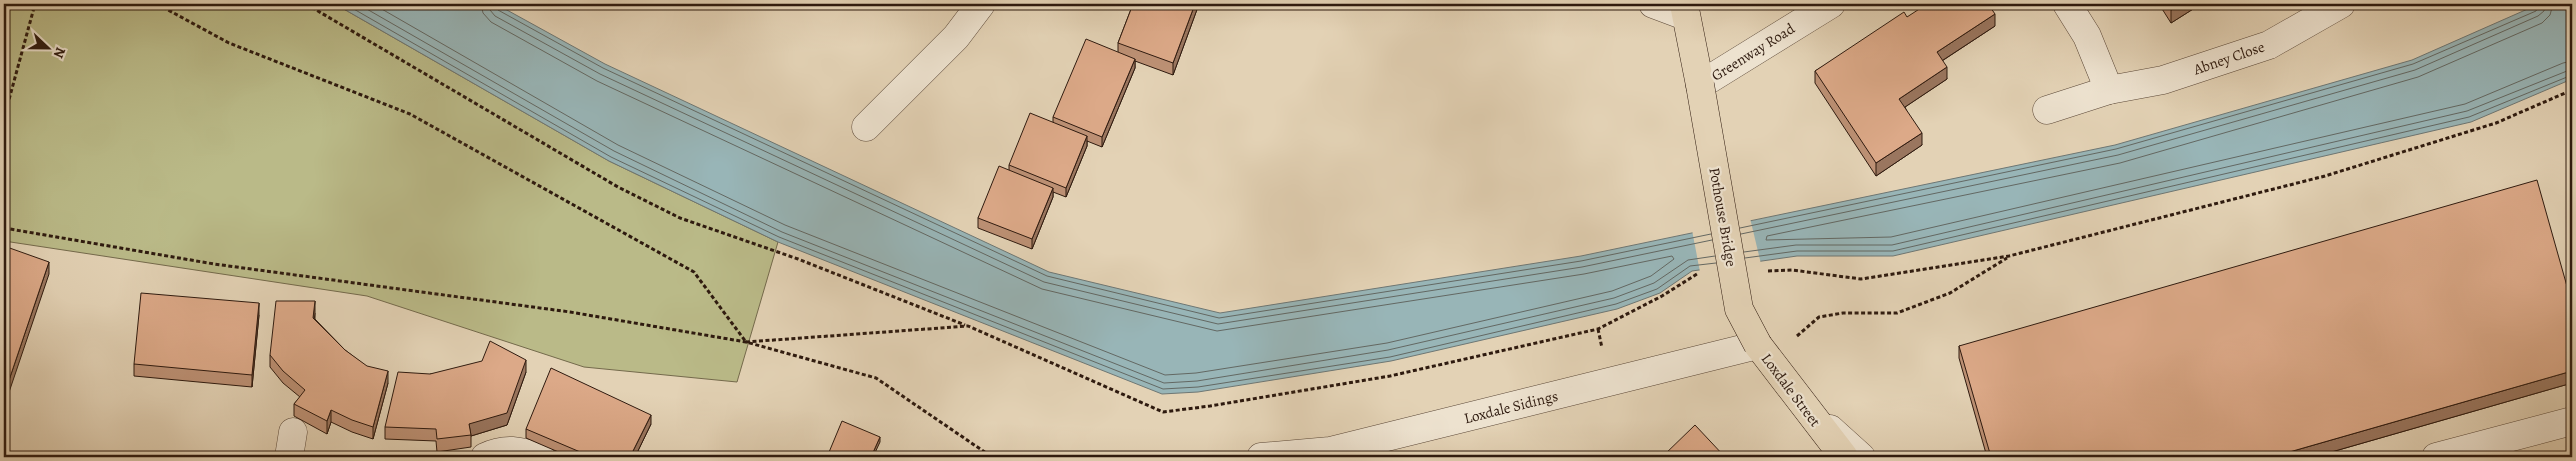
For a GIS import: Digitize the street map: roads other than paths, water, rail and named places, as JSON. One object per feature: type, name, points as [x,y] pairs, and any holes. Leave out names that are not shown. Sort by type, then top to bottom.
[{"type":"main road","name":"Pothouse Bridge","points":[[1685,10],[1739,309],[1758,346]]},
{"type":"main road","name":"Loxdale Street","points":[[1758,346],[1844,457]]},
{"type":"street","points":[[866,127],[956,37],[981,4]]},
{"type":"street","points":[[1652,4],[1685,10]]},
{"type":"street","name":"Greenway Road","points":[[1700,85],[1830,4]]},
{"type":"street","points":[[2067,4],[2087,36],[2109,90]]},
{"type":"street","name":"Abney Close","points":[[2047,110],[2109,90],[2163,80],[2269,45],[2341,4]]},
{"type":"street","name":"Loxdale Sidings","points":[[1261,457],[1331,454],[1758,346]]},
{"type":"street","points":[[1803,405],[1860,457]]},
{"type":"street","points":[[2436,457],[2572,421]]},
{"type":"street","points":[[485,457],[498,450],[517,450],[541,457]]},
{"type":"water","points":[[335,4],[496,4],[605,64],[1049,272],[1220,313],[1581,256],[2115,145],[2412,60],[2539,4],[2572,4],[2572,79],[2471,122],[1893,256],[1797,256],[1692,271],[1660,293],[1617,309],[1391,361],[1198,392],[1162,394],[778,242],[609,161]]}]
